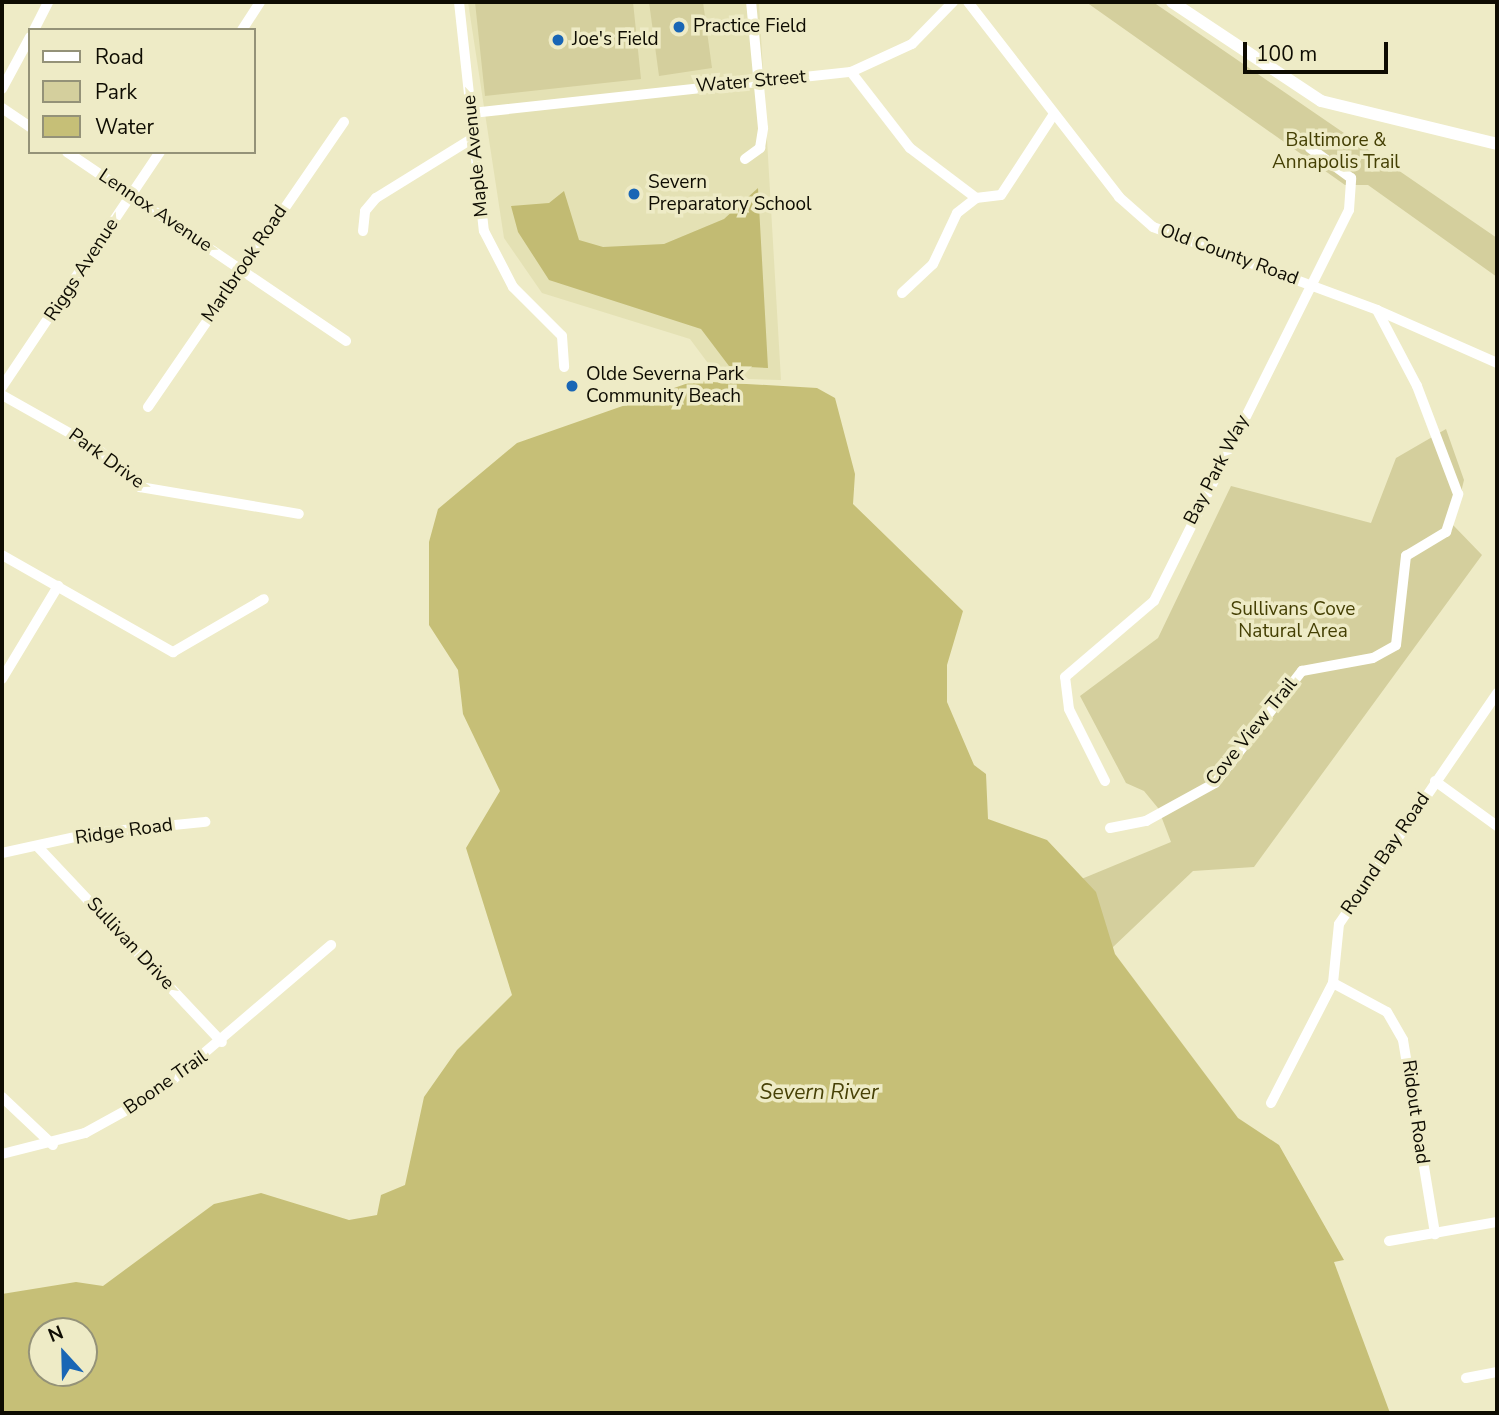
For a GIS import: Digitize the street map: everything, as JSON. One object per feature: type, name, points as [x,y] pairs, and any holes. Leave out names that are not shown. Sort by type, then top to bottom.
[{"type":"street","points":[[35,28],[48,2]]},
{"type":"street","points":[[243,28],[260,2]]},
{"type":"street","name":"Maple Avenue","points":[[459,2],[484,231],[513,287],[562,336],[564,367]]},
{"type":"street","points":[[746,159],[760,148],[763,128],[751,2]]},
{"type":"street","points":[[953,2],[912,44],[851,72],[910,148],[976,198]]},
{"type":"street","name":"Old County Road","points":[[968,2],[1119,197],[1153,227],[1377,310],[1497,363]]},
{"type":"street","points":[[1172,2],[1321,101],[1497,144]]},
{"type":"street","points":[[2,89],[28,41]]},
{"type":"street","name":"Water Street","points":[[472,113],[759,79],[851,72]]},
{"type":"street","points":[[2,108],[28,126]]},
{"type":"street","points":[[902,293],[933,264],[957,212],[976,198],[1001,195],[1055,114]]},
{"type":"street","name":"Marlbrook Road","points":[[148,407],[344,122]]},
{"type":"street","points":[[363,231],[365,211],[376,198],[473,138]]},
{"type":"street","name":"Bay Park Way","points":[[1105,781],[1069,709],[1065,677],[1154,601],[1311,285],[1353,194],[1351,178],[1310,148]]},
{"type":"street","name":"Lennox Avenue","points":[[70,154],[346,341]]},
{"type":"street","name":"Riggs Avenue","points":[[2,387],[159,154]]},
{"type":"street","name":"Cove View Trail","points":[[1110,828],[1146,821],[1215,783],[1302,671],[1373,658],[1396,645],[1406,556],[1446,532],[1458,494],[1417,386],[1377,310]]},
{"type":"street","name":"Park Drive","points":[[2,395],[99,449],[140,487],[299,514]]},
{"type":"street","points":[[2,555],[173,652],[264,599]]},
{"type":"street","points":[[2,679],[58,586]]},
{"type":"street","name":"Round Bay Road","points":[[1271,1103],[1333,983],[1339,924],[1497,693]]},
{"type":"street","points":[[1435,781],[1497,826]]},
{"type":"street","name":"Ridge Road","points":[[2,853],[94,833],[205,822]]},
{"type":"street","name":"Sullivan Drive","points":[[38,847],[222,1042]]},
{"type":"street","name":"Boone Trail","points":[[2,1154],[53,1145],[127,1112],[222,1042],[331,945]]},
{"type":"street","name":"Ridout Road","points":[[1333,983],[1387,1012],[1403,1040],[1435,1234]]},
{"type":"street","points":[[2,1097],[53,1145]]},
{"type":"street","points":[[1389,1241],[1497,1222]]},
{"type":"street","points":[[1466,1378],[1497,1372]]},
{"type":"shaded area","name":"Severn Preparatory School","points":[[468,2],[759,2],[781,380],[719,378],[690,339],[542,293],[504,238]]},
{"type":"shaded area","points":[[758,188],[768,368],[729,366],[701,329],[549,280],[518,232],[511,206],[549,203],[564,191],[579,240],[603,247],[664,244],[724,219]]},
{"type":"green space","name":"Joe's Field","points":[[475,2],[633,2],[641,79],[485,96]]},
{"type":"green space","name":"Practice Field","points":[[649,2],[703,2],[712,68],[659,76]]},
{"type":"green space","name":"Baltimore & Annapolis Trail","points":[[1086,2],[1153,2],[1497,238],[1497,277],[1368,185],[1345,185]]},
{"type":"green space","name":"Sullivans Cove Natural Area","points":[[1446,429],[1464,480],[1453,525],[1482,555],[1254,867],[1193,871],[1112,948],[1079,880],[1171,842],[1158,808],[1144,791],[1126,783],[1080,696],[1158,638],[1231,486],[1371,523],[1396,458]]},
{"type":"water","name":"Severn River","points":[[694,381],[817,388],[835,398],[855,474],[853,504],[963,611],[947,665],[947,702],[974,765],[986,774],[988,819],[1047,840],[1096,892],[1115,954],[1238,1118],[1279,1145],[1344,1260],[1334,1262],[1390,1413],[2,1413],[2,1294],[76,1282],[103,1286],[214,1204],[261,1193],[349,1220],[377,1215],[381,1195],[405,1185],[424,1097],[457,1050],[512,995],[466,848],[500,791],[463,714],[458,670],[429,625],[429,542],[438,509],[517,443]]},
{"type":"place","name":"Practice Field","points":[[679,27]]},
{"type":"place","name":"Joe's Field","points":[[558,40]]},
{"type":"place","name":"Severn Preparatory School","points":[[634,194]]},
{"type":"place","name":"Olde Severna Park Community Beach","points":[[572,386]]}]
